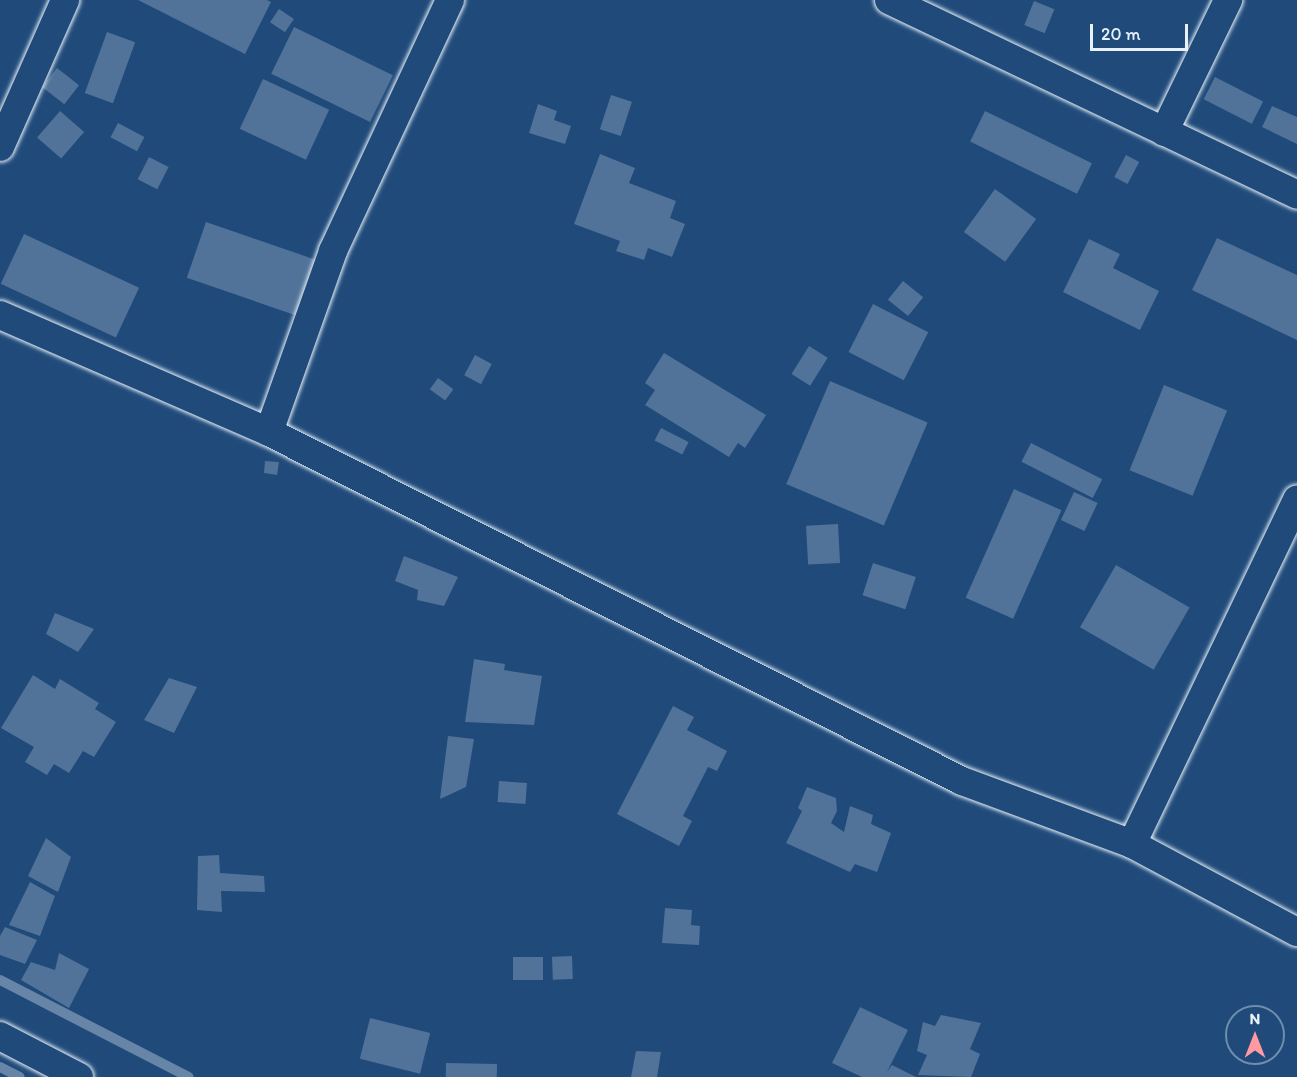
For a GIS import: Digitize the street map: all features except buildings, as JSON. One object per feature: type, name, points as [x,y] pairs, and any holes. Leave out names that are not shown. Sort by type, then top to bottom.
[{"type":"street","points":[[0,147],[65,0]]},
{"type":"street","points":[[269,432],[333,251],[450,0]]},
{"type":"street","points":[[890,0],[1297,195]]},
{"type":"street","points":[[1164,132],[1228,0]]},
{"type":"street","points":[[0,315],[269,432],[962,781],[1132,844],[1297,932]]},
{"type":"street","points":[[1132,844],[1297,499]]},
{"type":"street","points":[[0,1036],[79,1077]]},
{"type":"waterway","points":[[0,980],[189,1077]]},
{"type":"waterway","points":[[0,1067],[20,1077]]}]
